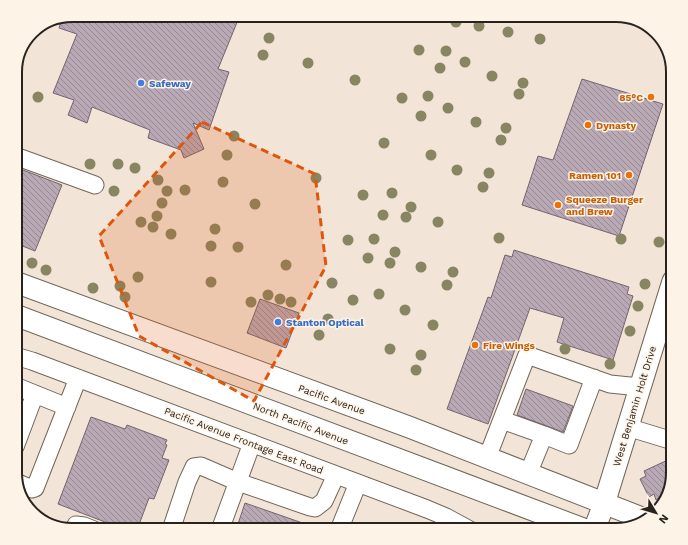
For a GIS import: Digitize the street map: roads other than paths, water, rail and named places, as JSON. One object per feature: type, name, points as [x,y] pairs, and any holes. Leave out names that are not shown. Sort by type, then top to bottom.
[{"type":"main road","name":"Pacific Avenue","points":[[22,285],[408,427],[636,516]]},
{"type":"main road","name":"West Benjamin Holt Drive","points":[[597,523],[604,504],[666,303]]},
{"type":"main road","name":"North Pacific Avenue","points":[[22,318],[567,523]]},
{"type":"street","points":[[22,159],[95,186]]},
{"type":"street","points":[[487,458],[527,355],[610,384],[640,387]]},
{"type":"street","name":"Pacific Avenue Frontage East Road","points":[[22,358],[358,483],[446,517],[457,523]]},
{"type":"street","points":[[24,486],[32,489],[35,488],[78,378]]},
{"type":"street","points":[[502,420],[569,445],[594,378]]},
{"type":"street","points":[[22,389],[67,407]]},
{"type":"street","points":[[22,428],[35,394]]},
{"type":"street","points":[[627,427],[666,439]]},
{"type":"street","points":[[528,474],[544,435]]},
{"type":"street","points":[[223,523],[252,443]]},
{"type":"street","points":[[173,523],[187,482],[194,467],[201,466],[238,482],[315,508],[324,501],[336,475]]},
{"type":"street","points":[[346,523],[358,483]]},
{"type":"place","name":"Safeway","points":[[141,83]]},
{"type":"place","name":"85°C","points":[[651,97]]},
{"type":"place","name":"Dynasty","points":[[588,125]]},
{"type":"place","name":"Ramen 101","points":[[629,175]]},
{"type":"place","name":"Squeeze Burger and Brew","points":[[558,205]]},
{"type":"place","name":"Stanton Optical","points":[[278,322]]},
{"type":"place","name":"Fire Wings","points":[[475,345]]}]
